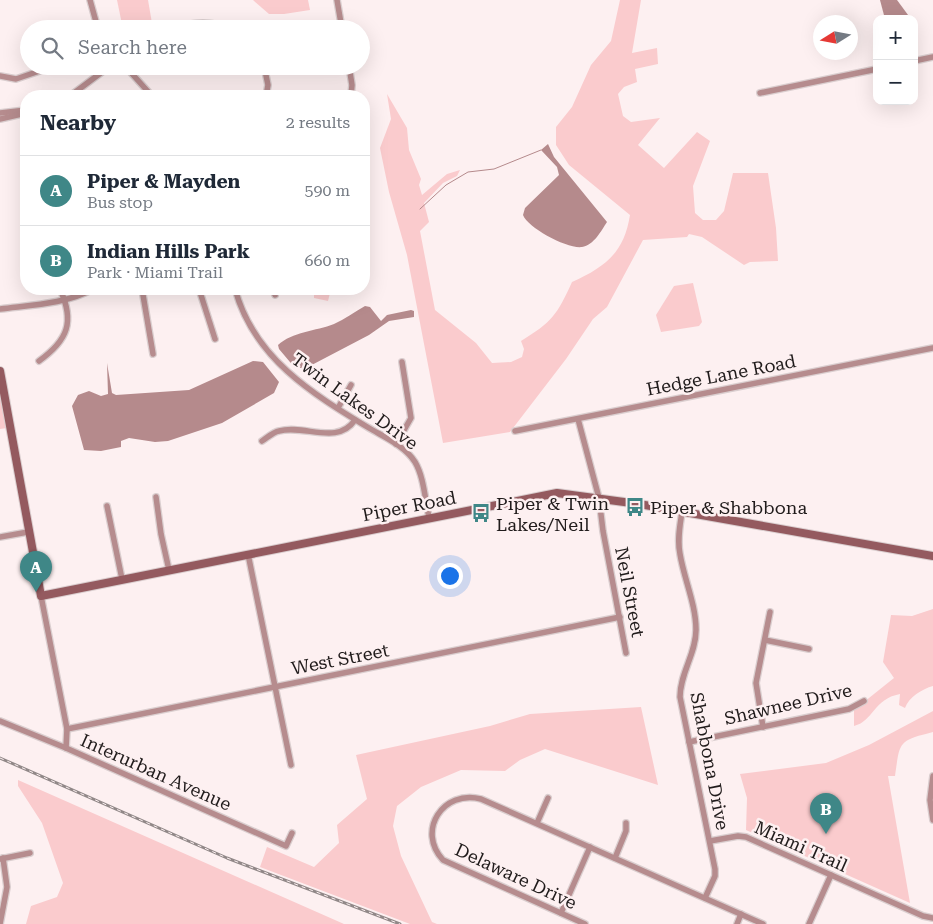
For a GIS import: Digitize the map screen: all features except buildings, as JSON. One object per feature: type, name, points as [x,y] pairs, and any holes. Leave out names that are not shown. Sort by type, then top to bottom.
[{"type":"street","points":[[90,0],[96,20]]},
{"type":"street","points":[[338,0],[341,20]]},
{"type":"street","points":[[918,60],[933,57]]},
{"type":"street","points":[[760,93],[873,70]]},
{"type":"street","points":[[0,76],[16,79],[28,75]]},
{"type":"street","points":[[78,90],[98,75]]},
{"type":"street","points":[[133,75],[147,90]]},
{"type":"street","points":[[266,75],[267,90]]},
{"type":"street","points":[[350,75],[352,90]]},
{"type":"street","points":[[0,113],[20,111]]},
{"type":"street","points":[[0,119],[20,113]]},
{"type":"street","points":[[40,361],[58,346],[67,332],[62,295]]},
{"type":"street","points":[[0,309],[81,295]]},
{"type":"street","points":[[143,295],[153,354]]},
{"type":"street","points":[[201,295],[214,339]]},
{"type":"street","name":"Twin Lakes Drive","points":[[237,295],[248,321],[269,354],[300,384],[408,453],[416,463],[429,517]]},
{"type":"street","name":"Hedge Lane Road","points":[[515,431],[933,348]]},
{"type":"street","points":[[396,444],[413,421],[402,362]]},
{"type":"street","points":[[0,370],[28,532],[67,729],[66,748]]},
{"type":"street","points":[[338,408],[351,385]]},
{"type":"street","name":"Neil Street","points":[[578,419],[599,498],[603,531],[626,653]]},
{"type":"street","points":[[262,441],[278,431],[339,433],[348,429],[355,420]]},
{"type":"street","name":"Piper Road","points":[[41,596],[549,493],[599,498],[933,556]]},
{"type":"street","points":[[156,497],[161,534],[169,570]]},
{"type":"street","points":[[107,506],[122,579]]},
{"type":"street","name":"Shabbona Drive","points":[[682,512],[680,554],[696,624],[694,646],[684,671],[680,690],[715,876],[705,898]]},
{"type":"street","points":[[0,537],[28,532]]},
{"type":"street","points":[[248,554],[291,765]]},
{"type":"street","points":[[763,727],[756,684],[770,612]]},
{"type":"street","name":"West Street","points":[[67,729],[620,618]]},
{"type":"street","points":[[765,640],[809,649]]},
{"type":"street","name":"Shawnee Drive","points":[[689,742],[849,709],[864,701]]},
{"type":"street","name":"Interurban Avenue","points":[[0,721],[66,748],[286,846],[292,834]]},
{"type":"street","points":[[933,776],[930,800],[933,820]]},
{"type":"street","name":"Delaware Drive","points":[[537,823],[481,799],[468,796],[458,798],[446,804],[434,823],[433,842],[439,856],[447,863],[584,924]]},
{"type":"street","points":[[548,798],[537,823],[763,924]]},
{"type":"street","points":[[614,858],[626,830],[626,823]]},
{"type":"street","name":"Miami Trail","points":[[710,842],[738,836],[746,837],[923,916],[933,918]]},
{"type":"street","points":[[561,913],[590,847]]},
{"type":"street","points":[[0,924],[8,886],[1,859],[30,854]]},
{"type":"street","points":[[809,924],[830,875]]},
{"type":"street","points":[[737,924],[741,914]]},
{"type":"shaded area","points":[[117,0],[148,0],[151,20],[121,20]]},
{"type":"shaded area","points":[[253,0],[308,0],[310,10],[269,14]]},
{"type":"shaded area","points":[[620,0],[641,0],[632,53],[657,48],[658,64],[635,69],[637,82],[624,87],[618,94],[623,116],[631,122],[660,118],[638,145],[664,168],[697,132],[710,141],[693,186],[695,213],[703,220],[716,220],[724,211],[733,173],[768,173],[776,228],[778,261],[750,262],[744,265],[702,237],[689,234],[687,237],[643,240],[607,307],[593,319],[566,359],[510,432],[443,443],[407,255],[389,192],[380,148],[391,119],[387,94],[407,128],[409,150],[421,179],[419,185],[422,195],[447,174],[460,170],[457,176],[443,183],[424,203],[429,222],[420,231],[435,310],[476,343],[492,363],[511,362],[522,357],[524,349],[521,341],[553,317],[572,282],[594,271],[618,249],[627,228],[630,215],[569,165],[556,145],[556,127],[572,107],[591,65],[611,41]]},
{"type":"shaded area","points":[[880,0],[897,0],[908,15],[884,15]]},
{"type":"shaded area","points":[[548,144],[554,157],[607,222],[597,237],[586,246],[575,247],[549,237],[532,226],[523,215],[525,208],[559,175],[557,167],[541,150]]},
{"type":"shaded area","points":[[693,283],[702,322],[699,326],[661,332],[656,315],[674,286]]},
{"type":"shaded area","points":[[314,295],[330,295],[328,301],[314,298]]},
{"type":"shaded area","points":[[365,306],[370,307],[381,321],[387,315],[411,310],[414,311],[414,317],[389,321],[369,335],[306,368],[295,368],[279,349],[278,345],[290,337],[334,324]]},
{"type":"shaded area","points":[[253,361],[263,362],[279,382],[274,393],[222,423],[168,441],[155,442],[129,438],[121,441],[121,447],[101,451],[84,450],[72,406],[78,395],[89,391],[101,396],[108,394],[107,363],[112,393],[116,395],[189,390]]},
{"type":"shaded area","points":[[0,386],[7,428],[0,429]]},
{"type":"shaded area","points":[[933,609],[933,686],[916,694],[905,708],[899,705],[900,694],[884,700],[866,720],[854,726],[854,710],[894,678],[883,662],[891,615],[912,616]]},
{"type":"shaded area","points":[[641,707],[658,785],[545,749],[520,760],[505,771],[461,770],[421,787],[397,806],[393,826],[401,856],[432,922],[437,924],[410,924],[260,867],[267,847],[314,867],[339,843],[337,825],[367,799],[356,755],[490,726],[530,714]]},
{"type":"shaded area","points":[[933,711],[933,732],[913,738],[903,744],[898,756],[895,776],[888,776],[910,903],[746,830],[747,798],[740,774],[826,763],[869,745]]},
{"type":"shaded area","points":[[18,780],[344,924],[26,924],[31,906],[57,897],[63,883],[42,823],[18,786]]},
{"type":"waterway","points":[[420,209],[446,185],[468,172],[494,169],[541,150]]},
{"type":"railway","points":[[0,758],[227,858],[400,924]]},
{"type":"place","name":"Piper & Shabbona","points":[[635,507]]},
{"type":"place","name":"Piper & Twin Lakes/Neil","points":[[481,513]]},
{"type":"place","name":"Piper & Mayden","points":[[36,592]]},
{"type":"place","name":"Indian Hills Park","points":[[826,834]]}]
